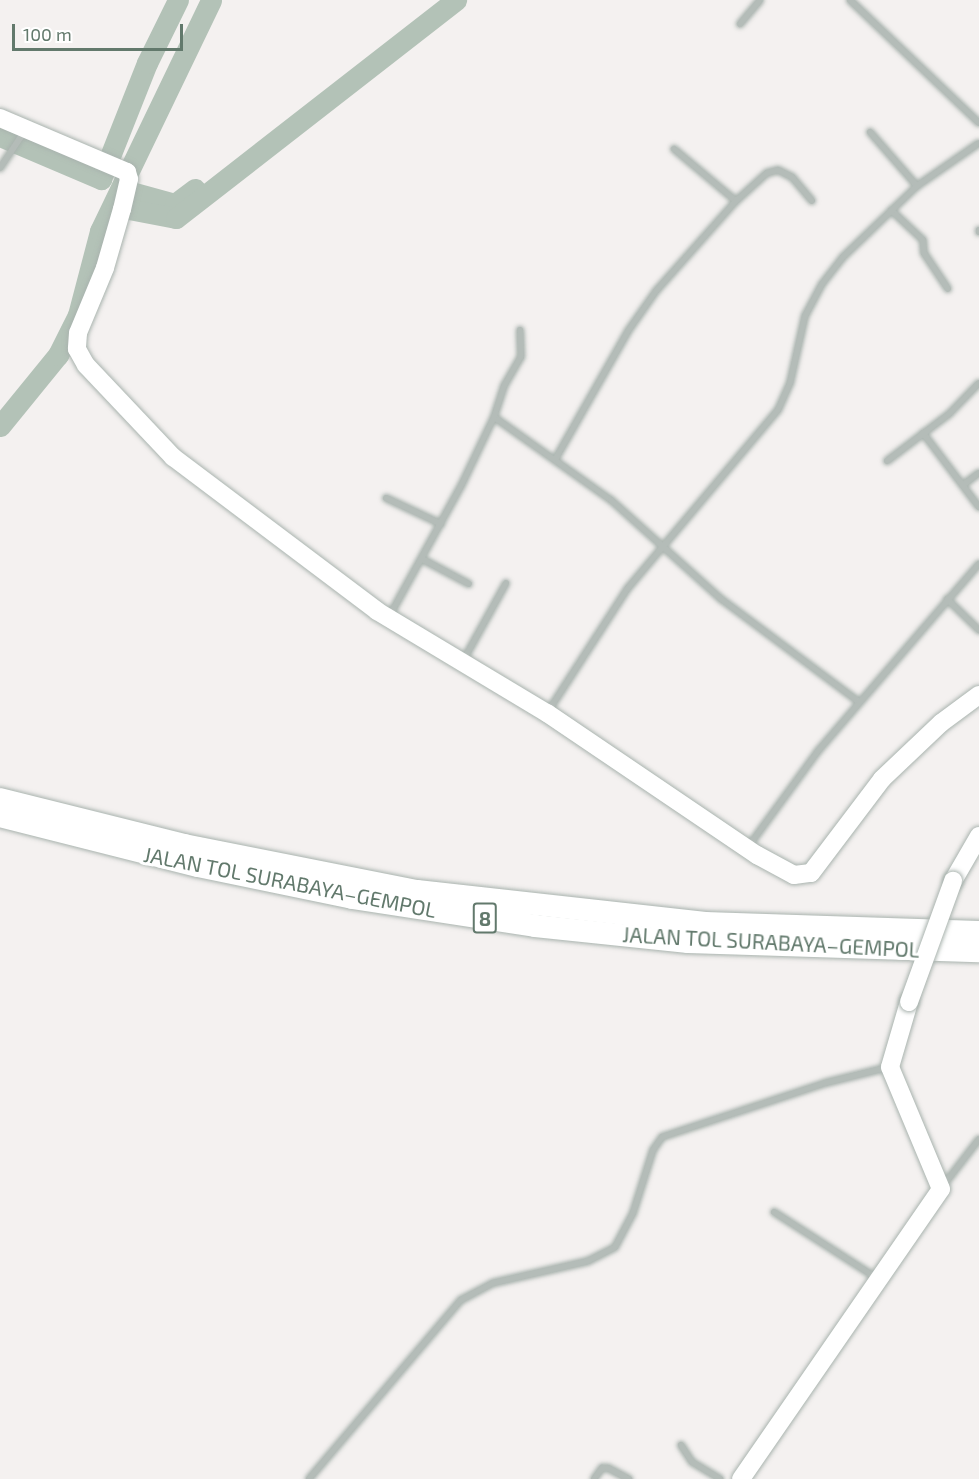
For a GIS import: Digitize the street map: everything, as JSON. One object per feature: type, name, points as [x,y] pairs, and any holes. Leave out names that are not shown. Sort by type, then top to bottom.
[{"type":"highway","name":"JALAN TOL SURABAYA–GEMPOL","points":[[0,799],[184,845],[417,891],[705,922],[979,932]]},
{"type":"highway","name":"JALAN TOL SURABAYA–GEMPOL","points":[[0,816],[198,866],[352,898],[535,926],[688,942],[979,951]]},
{"type":"street","points":[[740,24],[760,0]]},
{"type":"street","points":[[850,0],[979,123]]},
{"type":"street","points":[[0,118],[24,131],[106,163],[128,175],[122,209],[105,268],[78,333],[82,358],[185,468],[388,618],[461,664],[547,713],[747,848],[794,874],[811,873],[882,779],[941,723],[979,696]]},
{"type":"street","points":[[0,168],[24,131]]},
{"type":"street","points":[[870,132],[916,186]]},
{"type":"street","points":[[547,713],[615,606],[663,545],[778,410],[812,300],[843,257],[916,186],[979,144]]},
{"type":"street","points":[[674,149],[736,201]]},
{"type":"street","points":[[556,458],[628,331],[656,291],[736,201],[767,172],[778,170],[792,177],[812,201]]},
{"type":"street","points":[[891,210],[923,240],[924,253],[948,289]]},
{"type":"street","points":[[388,618],[441,524],[494,417],[504,386],[521,357],[520,330]]},
{"type":"street","points":[[887,461],[923,434],[979,383]]},
{"type":"street","points":[[494,417],[556,458],[663,545],[721,598],[859,702]]},
{"type":"street","points":[[923,434],[979,507]]},
{"type":"street","points":[[963,485],[979,474]]},
{"type":"street","points":[[386,498],[441,524]]},
{"type":"street","points":[[422,559],[469,584]]},
{"type":"street","points":[[747,848],[781,798],[859,702],[946,599],[979,564]]},
{"type":"street","points":[[461,664],[506,583]]},
{"type":"street","points":[[946,599],[979,630]]},
{"type":"street","points":[[941,1189],[890,1067],[909,1002],[953,881],[979,836]]},
{"type":"street","points":[[309,1479],[461,1300],[493,1283],[588,1261],[615,1247],[633,1213],[653,1150],[662,1137],[825,1083],[890,1067]]},
{"type":"street","points":[[741,1479],[872,1275],[979,1140]]},
{"type":"street","points":[[774,1212],[872,1275]]},
{"type":"street","points":[[681,1444],[686,1456],[720,1479]]},
{"type":"street","points":[[594,1479],[602,1468],[608,1468],[629,1479]]},
{"type":"waterway","points":[[0,136],[101,179],[147,63],[178,0]]},
{"type":"waterway","points":[[0,426],[58,355],[78,315],[100,231],[211,0]]},
{"type":"waterway","points":[[113,206],[176,218],[456,0]]},
{"type":"waterway","points":[[128,191],[175,204],[195,189]]}]
